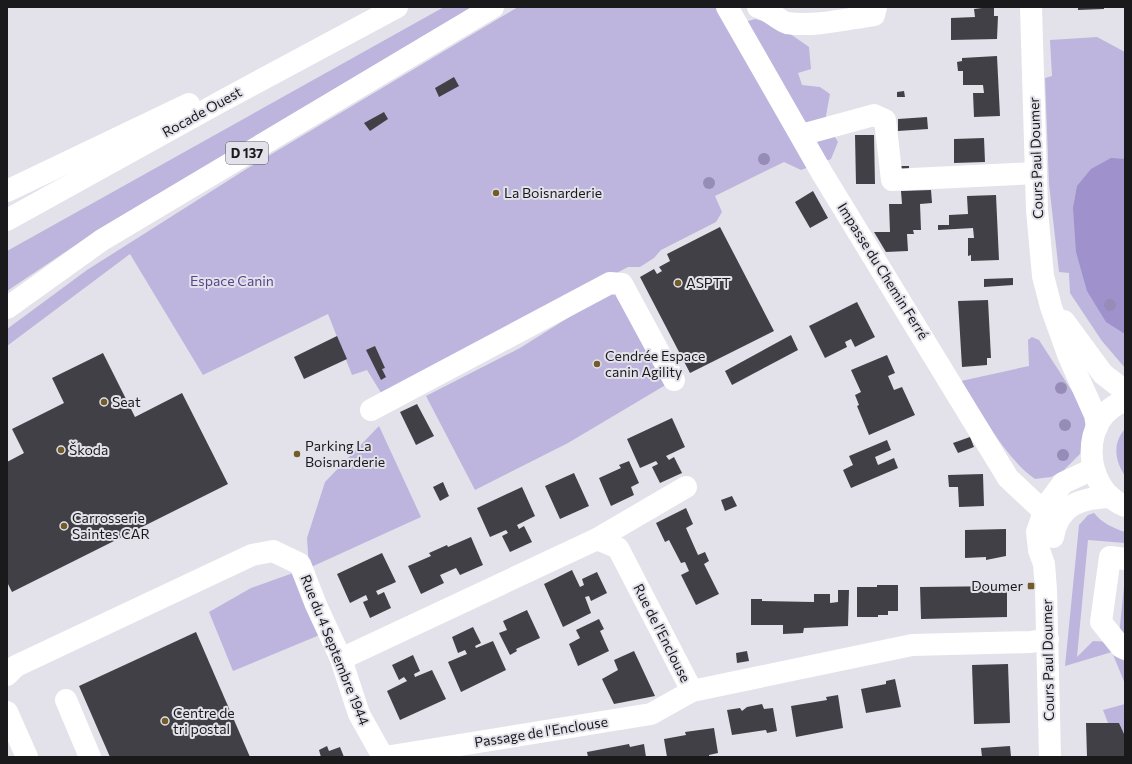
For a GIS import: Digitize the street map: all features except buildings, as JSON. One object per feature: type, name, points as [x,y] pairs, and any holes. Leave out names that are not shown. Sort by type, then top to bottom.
[{"type":"street","name":"Rocade Ouest","points":[[7,220],[222,101],[398,7]]},
{"type":"street","name":"D 137","points":[[7,308],[102,240],[493,7]]},
{"type":"street","points":[[758,7],[767,9],[785,23],[810,24],[874,15],[876,7]]},
{"type":"street","name":"Cours Paul Doumer","points":[[1031,7],[1036,173],[1043,276],[1050,308],[1069,357],[1095,415],[1097,427]]},
{"type":"street","name":"Impasse du Chemin Ferré","points":[[732,8],[800,135],[1008,478],[1050,517]]},
{"type":"street","points":[[7,191],[188,104],[222,101]]},
{"type":"street","points":[[800,135],[874,115],[885,120],[892,180],[1036,173]]},
{"type":"street","points":[[371,410],[610,283],[622,284],[674,380]]},
{"type":"street","points":[[1050,308],[1064,322],[1103,374],[1125,390]]},
{"type":"street","points":[[1118,502],[1099,482],[1093,469],[1091,446],[1097,427],[1110,409],[1125,401]]},
{"type":"street","name":"Cours Paul Doumer","points":[[1050,757],[1048,639],[1044,564],[1051,547],[1048,503],[1063,483],[1093,469]]},
{"type":"street","points":[[341,659],[597,539],[686,487]]},
{"type":"street","points":[[1050,517],[1076,502],[1090,498],[1118,502]]},
{"type":"street","name":"Rue de l'Enclouse","points":[[597,539],[618,548],[692,691],[912,645],[1031,642],[1048,639]]},
{"type":"street","name":"Rue du 4 Septembre 1944","points":[[7,674],[16,666],[252,555],[273,551],[300,564],[316,605],[341,659],[360,714],[384,757]]},
{"type":"street","points":[[1125,559],[1110,557],[1101,622],[1121,647],[1125,648]]},
{"type":"street","name":"Passage de l'Enclouse","points":[[384,757],[651,714],[692,691]]},
{"type":"street","points":[[66,700],[90,757]]},
{"type":"street","points":[[7,712],[27,757]]},
{"type":"green space","points":[[444,7],[472,7],[98,230],[7,291],[7,251]]},
{"type":"green space","name":"Espace Canin","points":[[518,7],[716,7],[728,27],[755,19],[776,24],[809,47],[811,69],[798,73],[802,85],[820,87],[830,94],[825,121],[838,142],[831,159],[801,170],[784,162],[715,196],[722,212],[716,222],[661,250],[654,258],[640,267],[628,267],[383,396],[367,370],[352,375],[328,314],[203,375],[130,254],[7,346],[7,329],[87,270],[248,168]]},
{"type":"green space","points":[[1097,37],[1125,52],[1125,368],[1102,341],[1070,293],[1069,273],[1059,272],[1049,184],[1045,78],[1052,76],[1050,40]]},
{"type":"green space","points":[[622,284],[674,380],[568,443],[475,490],[426,396],[520,348]]},
{"type":"green space","points":[[1032,337],[1039,340],[1081,405],[1090,413],[1083,451],[1064,470],[1051,477],[1035,479],[1013,459],[994,434],[961,381],[1029,366],[1028,340]]},
{"type":"green space","points":[[379,426],[421,517],[309,568],[307,538],[325,482]]},
{"type":"green space","points":[[1125,429],[1125,476],[1119,464],[1116,452],[1118,440]]},
{"type":"green space","points":[[1094,513],[1108,525],[1125,532],[1125,543],[1088,540],[1077,657],[1093,641],[1109,642],[1125,657],[1125,684],[1112,652],[1065,666],[1079,525],[1088,515]]},
{"type":"green space","points":[[293,573],[322,634],[233,671],[209,612],[251,588]]},
{"type":"green space","points":[[1125,577],[1125,639],[1119,635]]},
{"type":"green space","points":[[1125,704],[1125,736],[1119,723],[1108,723],[1103,710]]},
{"type":"shaded area","points":[[1111,158],[1125,159],[1125,334],[1106,322],[1087,291],[1076,252],[1073,208],[1077,186],[1091,169]]},
{"type":"place","name":"La Boisnarderie","points":[[496,193]]},
{"type":"place","name":"ASPTT","points":[[678,283]]},
{"type":"place","name":"Cendrée Espace canin Agility","points":[[597,364]]},
{"type":"place","name":"Seat","points":[[104,402]]},
{"type":"place","name":"Škoda","points":[[61,450]]},
{"type":"place","name":"Parking La Boisnarderie","points":[[297,454]]},
{"type":"place","name":"Carrosserie Saintes CAR","points":[[64,526]]},
{"type":"place","name":"Doumer","points":[[1031,586]]},
{"type":"place","name":"Centre de tri postal","points":[[165,721]]}]
